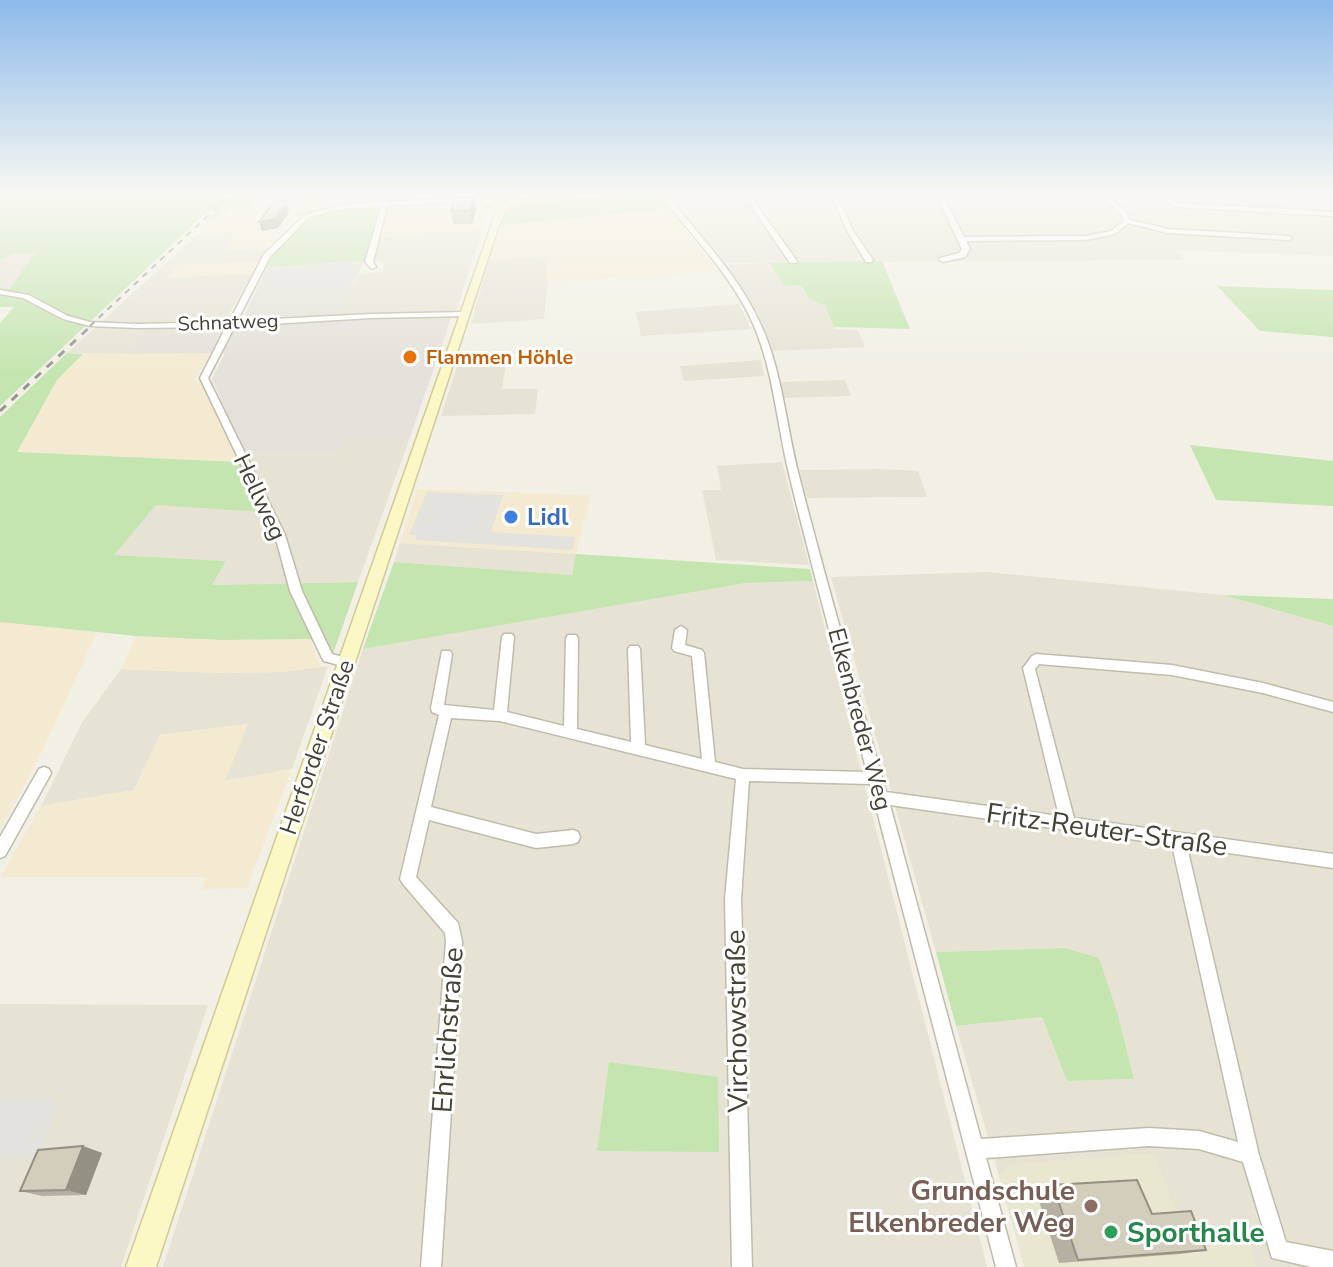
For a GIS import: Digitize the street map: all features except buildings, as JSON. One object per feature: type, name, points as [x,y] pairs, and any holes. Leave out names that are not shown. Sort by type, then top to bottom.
[{"type":"main road","name":"Herforder Straße","points":[[141,1267],[484,255]]},
{"type":"street","points":[[233,323],[268,255]]},
{"type":"street","points":[[371,255],[369,262],[372,267]]},
{"type":"street","name":"Elkenbreder Weg","points":[[710,255],[735,287],[759,329],[794,475],[1006,1267]]},
{"type":"street","points":[[789,255],[793,261]]},
{"type":"street","points":[[866,255],[869,260]]},
{"type":"street","points":[[943,260],[958,255]]},
{"type":"street","name":"Schnatweg","points":[[0,292],[33,296],[66,319],[83,323],[233,323],[464,314]]},
{"type":"street","name":"Hellweg","points":[[233,323],[204,378],[280,535],[296,591],[313,630],[328,658],[346,662]]},
{"type":"street","points":[[681,630],[678,648],[698,653],[709,766]]},
{"type":"street","points":[[500,716],[508,637]]},
{"type":"street","points":[[570,734],[572,638]]},
{"type":"street","points":[[634,649],[638,749]]},
{"type":"street","name":"Ehrlichstraße","points":[[431,1267],[454,941],[452,929],[408,879],[446,712],[437,708],[446,654]]},
{"type":"street","points":[[1068,822],[1029,668],[1036,659],[1172,670],[1263,688],[1333,707]]},
{"type":"street","points":[[446,712],[500,716],[743,775],[876,778]]},
{"type":"street","points":[[0,851],[44,773]]},
{"type":"street","name":"Virchowstraße","points":[[742,1267],[733,899],[743,775]]},
{"type":"street","name":"Fritz-Reuter-Straße","points":[[881,798],[1333,861]]},
{"type":"street","points":[[424,812],[536,841],[573,837]]},
{"type":"street","points":[[1178,840],[1250,1155],[1279,1251],[1333,1261]]},
{"type":"street","points":[[975,1149],[1149,1137],[1199,1140],[1250,1155]]},
{"type":"shaded area","points":[[4,255],[33,255],[10,290],[0,291],[0,260]]},
{"type":"shaded area","points":[[175,255],[262,255],[258,262],[177,265],[171,277],[251,274],[226,320],[151,322],[125,354],[67,353]]},
{"type":"shaded area","points":[[375,255],[475,255],[456,311],[336,316],[359,274],[382,272],[385,264],[374,258]]},
{"type":"shaded area","points":[[491,255],[705,255],[717,271],[548,282],[546,256],[489,260]]},
{"type":"shaded area","points":[[716,255],[1181,255],[1185,260],[722,263]]},
{"type":"shaded area","points":[[547,256],[544,319],[471,324],[489,260]]},
{"type":"shaded area","points":[[364,261],[335,320],[452,316],[409,440],[346,440],[340,452],[243,452],[212,379],[225,353],[125,354],[148,325],[240,326],[267,267]]},
{"type":"shaded area","points":[[258,262],[251,274],[171,277],[177,265]]},
{"type":"shaded area","points":[[770,263],[784,286],[801,285],[809,298],[825,306],[835,329],[858,330],[865,347],[772,351],[758,314],[724,265]]},
{"type":"shaded area","points":[[739,304],[751,329],[641,336],[636,312]]},
{"type":"shaded area","points":[[210,353],[194,381],[203,382],[239,462],[16,452],[57,380],[83,354]]},
{"type":"shaded area","points":[[761,360],[764,376],[684,381],[680,366]]},
{"type":"shaded area","points":[[506,363],[502,389],[538,389],[535,414],[441,416],[458,364]]},
{"type":"shaded area","points":[[845,380],[851,396],[783,398],[780,382]]},
{"type":"shaded area","points":[[345,440],[409,440],[358,582],[211,585],[226,561],[113,555],[156,505],[269,510],[243,452],[340,452]]},
{"type":"shaded area","points":[[782,462],[809,565],[716,560],[702,490],[721,490],[717,466]]},
{"type":"shaded area","points":[[799,470],[918,471],[927,497],[807,498]]},
{"type":"shaded area","points":[[417,489],[591,495],[576,554],[400,543]]},
{"type":"shaded area","points":[[427,492],[503,495],[491,532],[575,537],[572,550],[415,540],[417,535],[409,535]]},
{"type":"shaded area","points":[[400,543],[576,554],[572,575],[394,562]]},
{"type":"shaded area","points":[[988,572],[1223,595],[1333,626],[1333,1267],[1256,1267],[1249,1243],[1185,1236],[1010,1164],[999,1176],[956,1026],[1042,1017],[1067,1081],[1134,1079],[1118,1015],[1065,948],[936,952],[831,577]]},
{"type":"shaded area","points":[[813,581],[987,1267],[163,1267],[363,649],[746,583]]},
{"type":"shaded area","points":[[0,622],[97,632],[43,750],[0,830]]},
{"type":"shaded area","points":[[136,636],[222,640],[310,639],[321,667],[281,672],[219,673],[121,669]]},
{"type":"shaded area","points":[[328,666],[292,769],[224,781],[247,724],[160,735],[134,790],[41,806],[83,721],[121,669],[219,673],[281,672]]},
{"type":"shaded area","points":[[248,724],[225,781],[292,769],[247,888],[202,889],[206,877],[0,877],[41,806],[134,790],[160,735]]},
{"type":"shaded area","points":[[0,1004],[208,1005],[121,1267],[0,1267],[0,1159],[38,1156],[60,1099],[0,1099]]},
{"type":"shaded area","points":[[0,1099],[61,1099],[38,1157],[0,1159]]},
{"type":"shaded area","name":"Grundschule Elkenbreder Weg","points":[[1155,1153],[1185,1236],[1249,1243],[1256,1267],[1024,1267],[999,1176],[1010,1164]]},
{"type":"green space","points":[[33,255],[161,255],[0,406],[0,323],[14,307],[0,307],[0,296],[27,298],[64,322],[69,318],[33,295],[5,291]]},
{"type":"green space","points":[[274,255],[366,255],[364,261],[267,267]]},
{"type":"green space","points":[[882,261],[910,329],[834,327],[825,306],[809,298],[801,285],[784,286],[770,263]]},
{"type":"green space","points":[[1217,286],[1333,290],[1333,337],[1260,331]]},
{"type":"green space","points":[[67,353],[83,354],[57,380],[17,452],[239,462],[263,512],[156,505],[114,555],[226,561],[212,585],[358,582],[333,654],[310,639],[222,640],[136,636],[0,622],[0,417]]},
{"type":"green space","points":[[1190,445],[1333,461],[1333,506],[1216,500]]},
{"type":"green space","points":[[576,554],[810,569],[813,581],[746,583],[363,649],[394,562],[572,575]]},
{"type":"green space","points":[[1223,595],[1333,599],[1333,626]]},
{"type":"green space","points":[[1065,948],[1099,958],[1118,1015],[1134,1079],[1067,1081],[1042,1017],[956,1026],[936,952]]},
{"type":"green space","points":[[609,1062],[718,1077],[719,1152],[597,1151]]},
{"type":"railway","points":[[90,326],[166,255]]},
{"type":"railway","points":[[0,411],[93,324]]},
{"type":"place","name":"Flammen Höhle","points":[[410,357]]},
{"type":"place","name":"Lidl","points":[[511,517]]},
{"type":"place","name":"Grundschule Elkenbreder Weg","points":[[1091,1206]]},
{"type":"place","name":"Sporthalle","points":[[1111,1232]]}]
